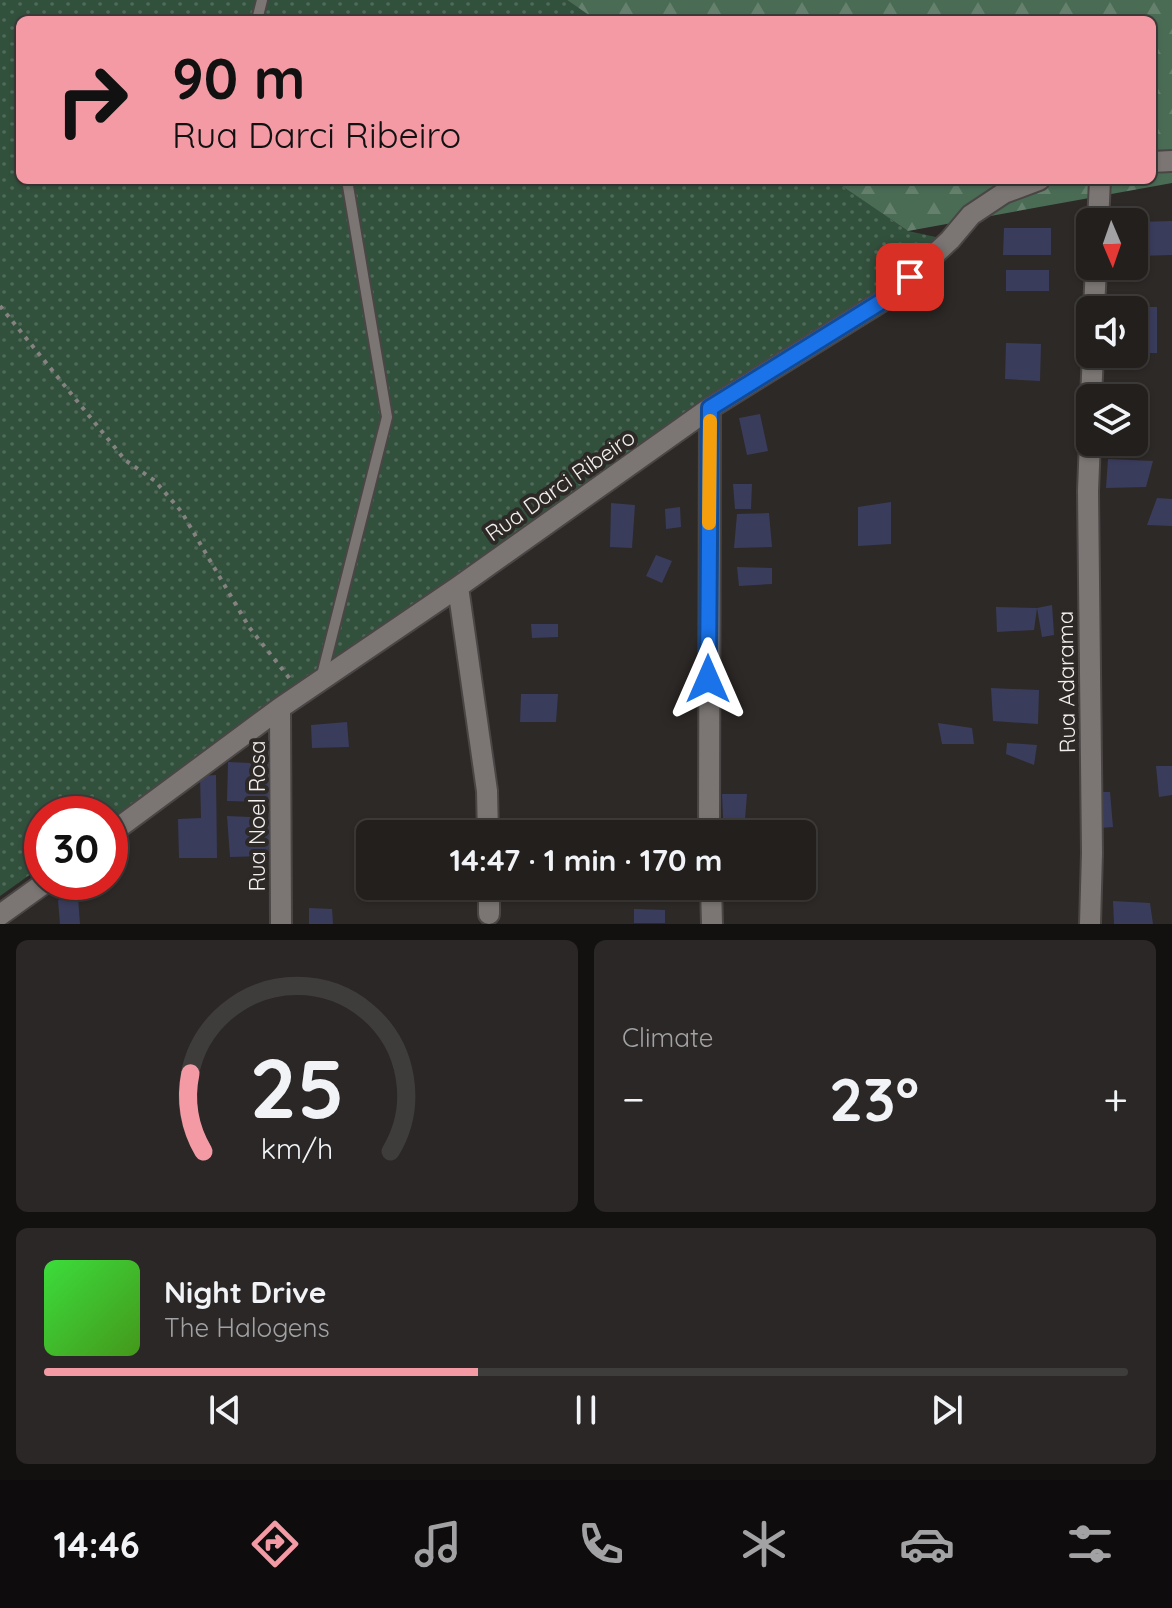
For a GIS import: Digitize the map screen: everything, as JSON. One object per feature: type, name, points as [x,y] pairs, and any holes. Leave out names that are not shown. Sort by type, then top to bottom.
[{"type":"street","name":"Rua Darci Ribeiro","points":[[128,821],[280,708],[458,587],[710,408],[879,303],[950,240],[971,215],[1004,193],[1028,184]]},
{"type":"street","points":[[1099,208],[1100,184]]},
{"type":"street","points":[[709,820],[710,408]]},
{"type":"street","name":"Rua Adarama","points":[[1089,456],[1090,924]]},
{"type":"street","points":[[458,587],[487,791],[488,820]]},
{"type":"street","name":"Rua Noel Rosa","points":[[280,708],[281,924]]},
{"type":"street","points":[[0,915],[24,898]]},
{"type":"street","points":[[489,900],[489,914]]},
{"type":"street","points":[[711,900],[712,924]]},
{"type":"lane","points":[[321,680],[387,417],[348,184]]},
{"type":"path","points":[[0,306],[125,460],[155,481],[181,511],[249,627],[302,693]]},
{"type":"green space","points":[[0,0],[567,0],[590,16],[16,16],[16,184],[839,184],[908,231],[950,240],[128,807],[128,796],[24,796],[24,879],[0,896]]},
{"type":"green space","points":[[567,0],[1172,0],[1172,183],[908,231],[839,184],[1156,184],[1156,16],[590,16]]},
{"type":"building","points":[[1172,221],[1172,255],[1148,256],[1148,222]]},
{"type":"building","points":[[1004,228],[1051,228],[1051,255],[1003,255]]},
{"type":"building","points":[[1006,270],[1049,270],[1049,291],[1006,291]]},
{"type":"building","points":[[1148,307],[1157,307],[1157,353],[1148,353]]},
{"type":"building","points":[[1006,343],[1041,344],[1040,381],[1005,379]]},
{"type":"building","points":[[760,414],[768,451],[747,455],[739,418]]},
{"type":"building","points":[[1108,459],[1153,461],[1146,487],[1106,488]]},
{"type":"building","points":[[733,484],[752,484],[751,509],[735,509]]},
{"type":"building","points":[[1157,498],[1172,499],[1172,526],[1147,525]]},
{"type":"building","points":[[891,502],[891,544],[858,546],[858,507]]},
{"type":"building","points":[[611,503],[635,505],[632,548],[610,547]]},
{"type":"building","points":[[680,507],[681,527],[666,529],[665,509]]},
{"type":"building","points":[[769,513],[772,547],[734,548],[737,514]]},
{"type":"building","points":[[656,555],[672,561],[662,583],[646,576]]},
{"type":"building","points":[[737,567],[772,568],[772,584],[739,586]]},
{"type":"building","points":[[1052,605],[1054,635],[1042,637],[1037,608]]},
{"type":"building","points":[[996,607],[1037,608],[1034,630],[997,632]]},
{"type":"building","points":[[531,624],[558,624],[558,637],[532,638]]},
{"type":"building","points":[[991,688],[1039,690],[1038,724],[993,721]]},
{"type":"building","points":[[521,694],[558,694],[556,722],[520,722]]},
{"type":"building","points":[[347,722],[349,747],[312,748],[311,725]]},
{"type":"building","points":[[938,723],[972,728],[974,744],[942,744]]},
{"type":"building","points":[[1007,743],[1037,745],[1034,765],[1006,754]]},
{"type":"building","points":[[228,762],[270,764],[271,802],[227,801]]},
{"type":"building","points":[[1156,766],[1172,766],[1172,795],[1159,797]]},
{"type":"building","points":[[216,775],[217,858],[179,858],[178,819],[201,818],[200,776]]},
{"type":"building","points":[[1101,792],[1110,792],[1113,827],[1100,828]]},
{"type":"building","points":[[722,794],[747,794],[745,819],[723,818]]},
{"type":"building","points":[[227,816],[271,818],[268,856],[230,857]]},
{"type":"building","points":[[58,900],[78,900],[80,924],[60,924]]},
{"type":"building","points":[[1113,901],[1150,903],[1153,924],[1114,924]]},
{"type":"building","points":[[309,908],[332,909],[333,924],[309,924]]},
{"type":"building","points":[[634,909],[665,910],[665,923],[634,923]]},
{"type":"slow traffic","points":[[709,523],[710,421]]},
{"type":"route","points":[[708,679],[710,408],[879,303],[910,277]]}]
